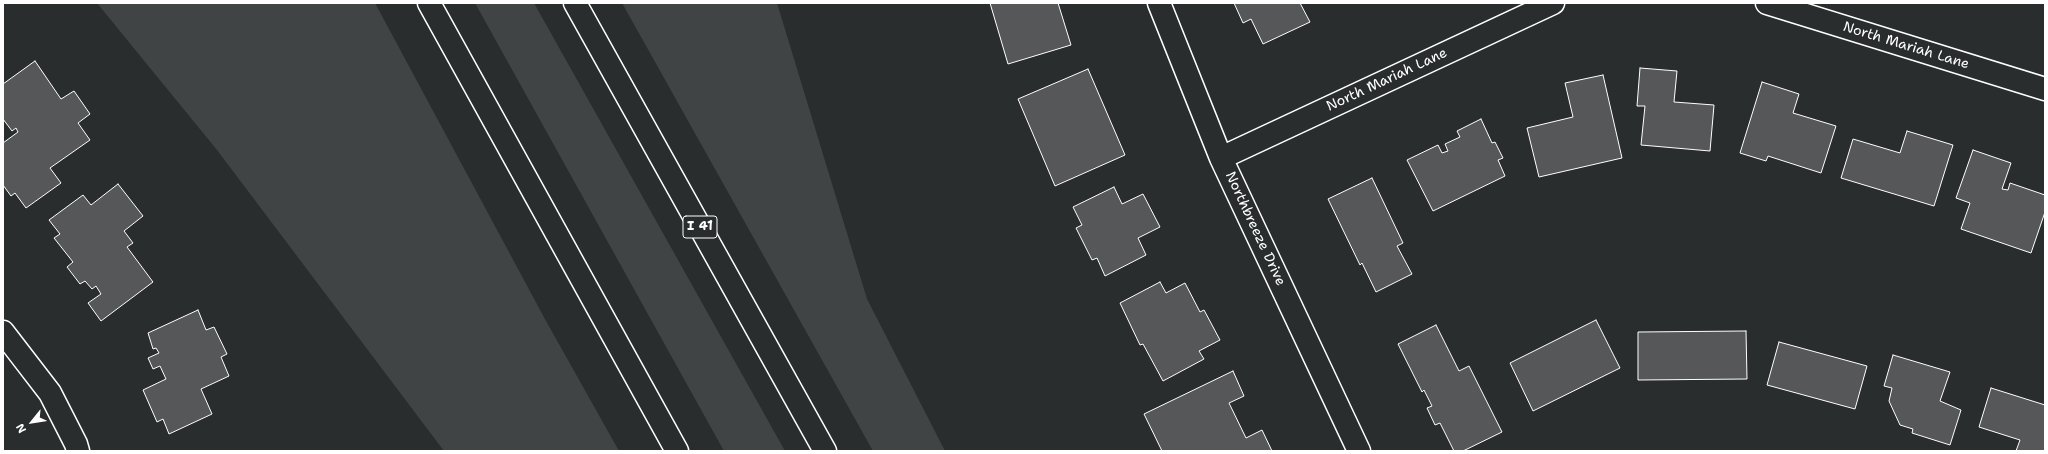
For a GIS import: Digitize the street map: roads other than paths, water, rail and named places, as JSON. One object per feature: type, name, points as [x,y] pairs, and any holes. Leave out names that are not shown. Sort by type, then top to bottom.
[{"type":"main road","points":[[429,3],[677,451]]},
{"type":"main road","name":"I 41","points":[[575,3],[825,451]]},
{"type":"main road","name":"Northbreeze Drive","points":[[1159,3],[1221,158],[1359,451]]},
{"type":"main road","name":"North Mariah Lane","points":[[1221,158],[1553,3]]},
{"type":"main road","name":"North Mariah Lane","points":[[1767,3],[2045,89]]},
{"type":"main road","points":[[3,332],[50,393],[78,451]]}]
